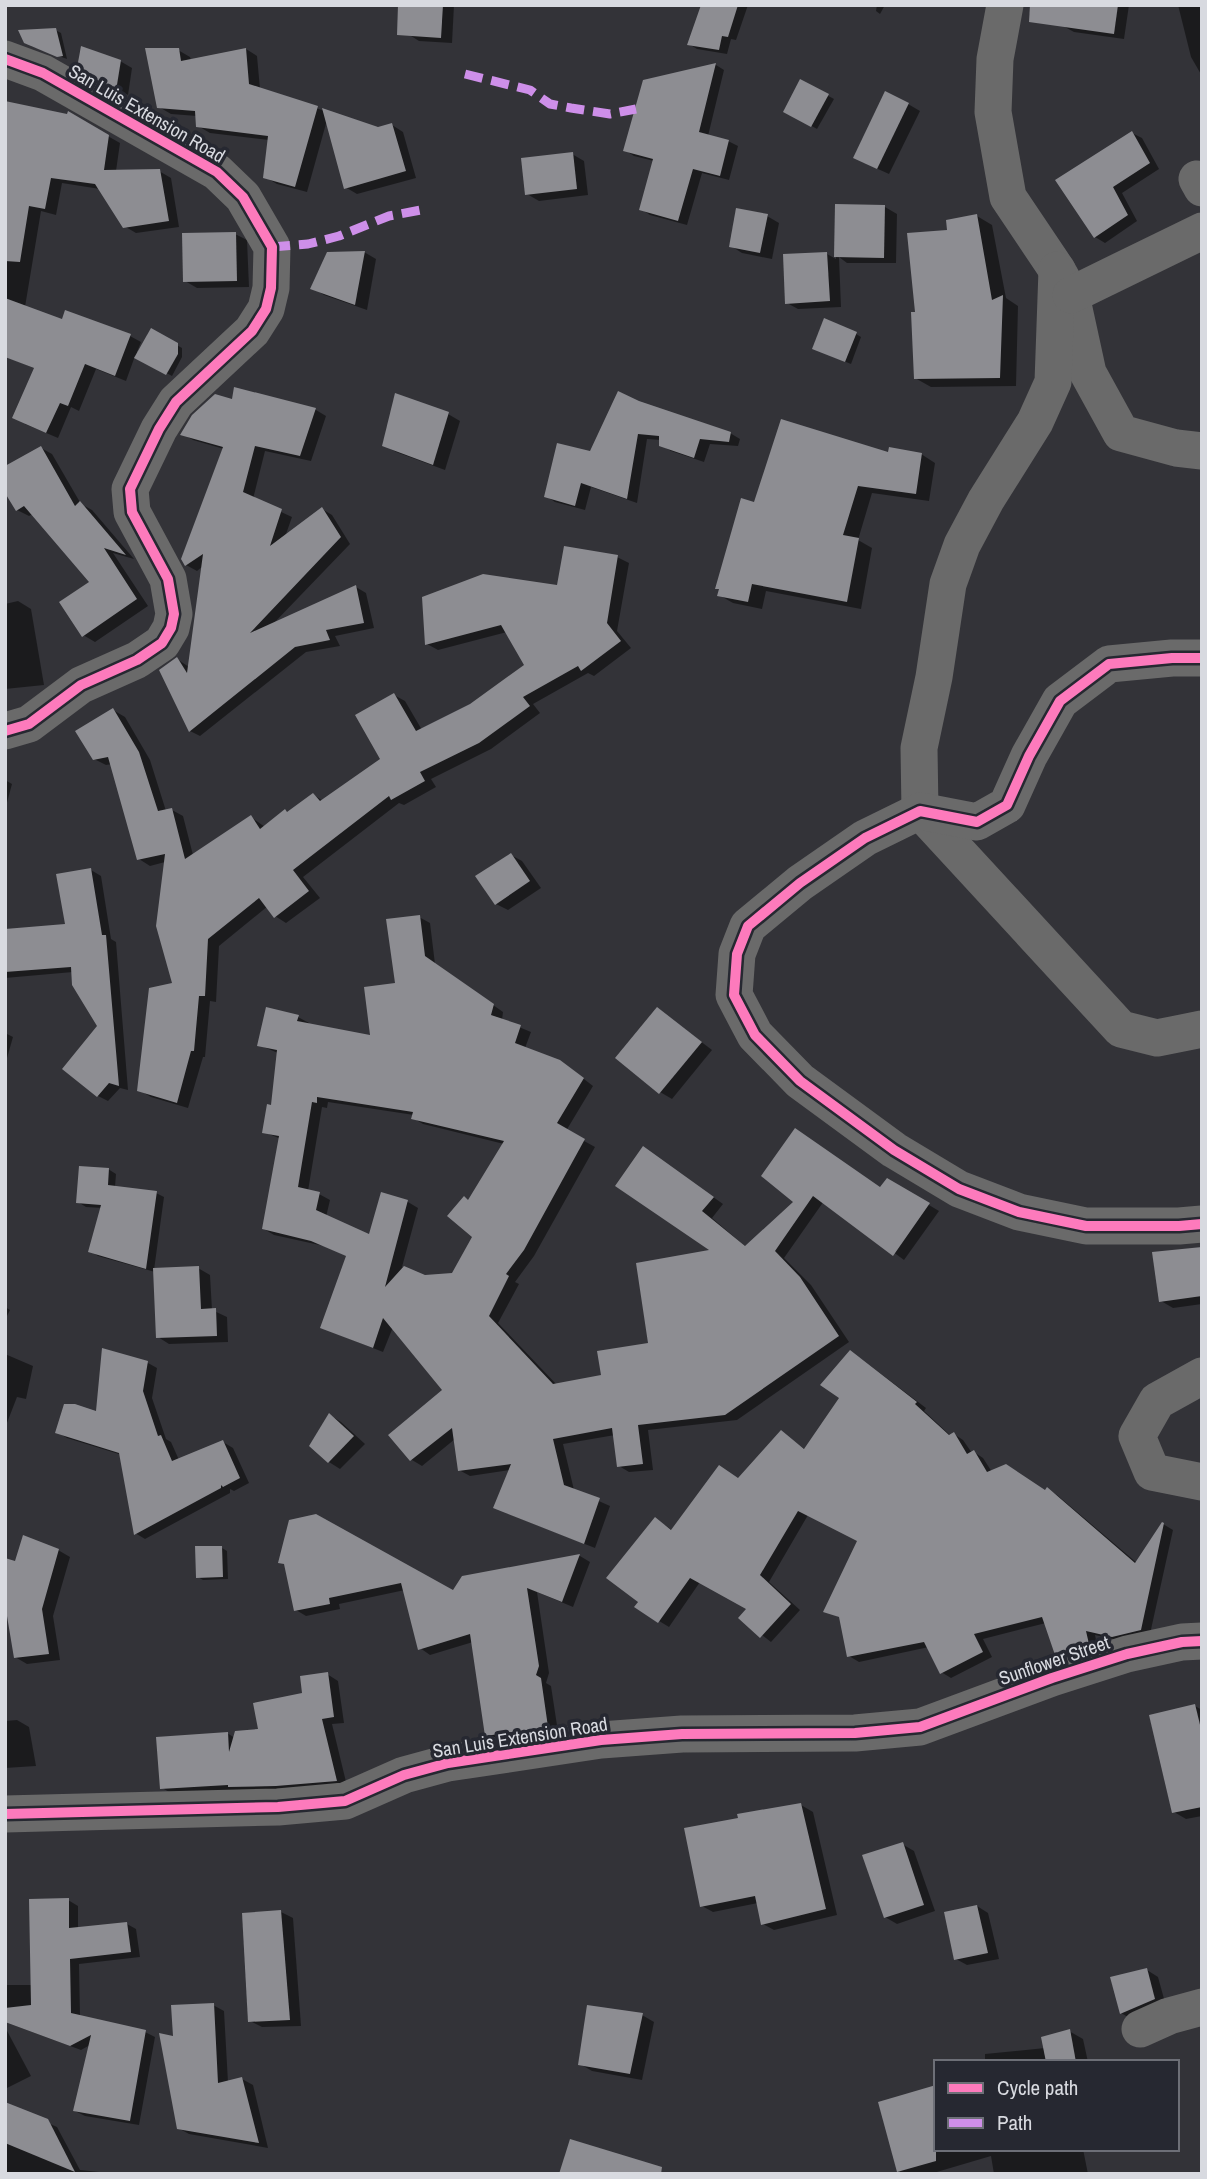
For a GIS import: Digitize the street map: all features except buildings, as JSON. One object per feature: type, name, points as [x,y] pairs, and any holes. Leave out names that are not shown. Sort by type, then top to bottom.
[{"type":"street","points":[[1004,5],[995,59],[993,112],[1008,197],[1064,283],[1088,373],[1121,432],[1176,448],[1202,451]]},
{"type":"street","name":"San Luis Extension Road","points":[[5,59],[43,73],[217,172],[243,197],[272,247],[271,288],[266,309],[252,331],[176,402],[159,429],[130,489],[132,512],[168,579],[174,614],[171,628],[162,643],[137,660],[81,685],[29,724],[5,732]]},
{"type":"street","points":[[1064,283],[1202,231]]},
{"type":"street","points":[[1064,283],[1053,382],[1035,422],[986,500],[962,545],[948,584],[934,677],[919,748],[920,811],[1121,1029],[1157,1038],[1202,1029]]},
{"type":"street","points":[[1202,658],[1172,657],[1109,664],[1060,701],[1029,756],[1007,805],[976,822],[920,811],[865,838],[800,883],[748,926],[737,954],[734,995],[755,1035],[800,1081],[894,1150],[959,1189],[1019,1212],[1086,1226],[1202,1224]]},
{"type":"street","points":[[1202,1376],[1157,1401],[1137,1436],[1153,1472],[1202,1482]]},
{"type":"street","name":"Sunflower Street","points":[[920,1727],[1052,1678],[1127,1654],[1182,1642],[1202,1642]]},
{"type":"street","name":"San Luis Extension Road","points":[[5,1814],[184,1811],[345,1801],[404,1775],[449,1763],[601,1740],[682,1734],[855,1732],[920,1727]]},
{"type":"street","points":[[1140,2029],[1169,2016],[1202,2007]]},
{"type":"marked path","points":[[465,74],[530,90],[550,104],[610,114],[636,109]]},
{"type":"marked path","points":[[272,247],[308,244],[339,236],[389,216],[421,210]]},
{"type":"cycle path","points":[[5,59],[43,73],[217,172],[243,197],[272,247],[271,288],[266,309],[252,331],[176,402],[159,429],[130,489],[132,512],[168,579],[174,614],[171,628],[162,643],[137,660],[81,685],[29,724],[5,731]]},
{"type":"cycle path","points":[[1202,658],[1109,664],[1060,701],[1029,756],[1007,805],[977,822],[920,811],[865,838],[800,883],[748,926],[737,954],[734,995],[755,1035],[800,1081],[894,1150],[959,1189],[1019,1212],[1086,1226],[1202,1224]]},
{"type":"cycle path","points":[[5,1814],[278,1807],[345,1801],[404,1775],[448,1763],[601,1740],[682,1734],[855,1733],[920,1727],[1052,1678],[1127,1654],[1182,1642],[1202,1641]]}]
